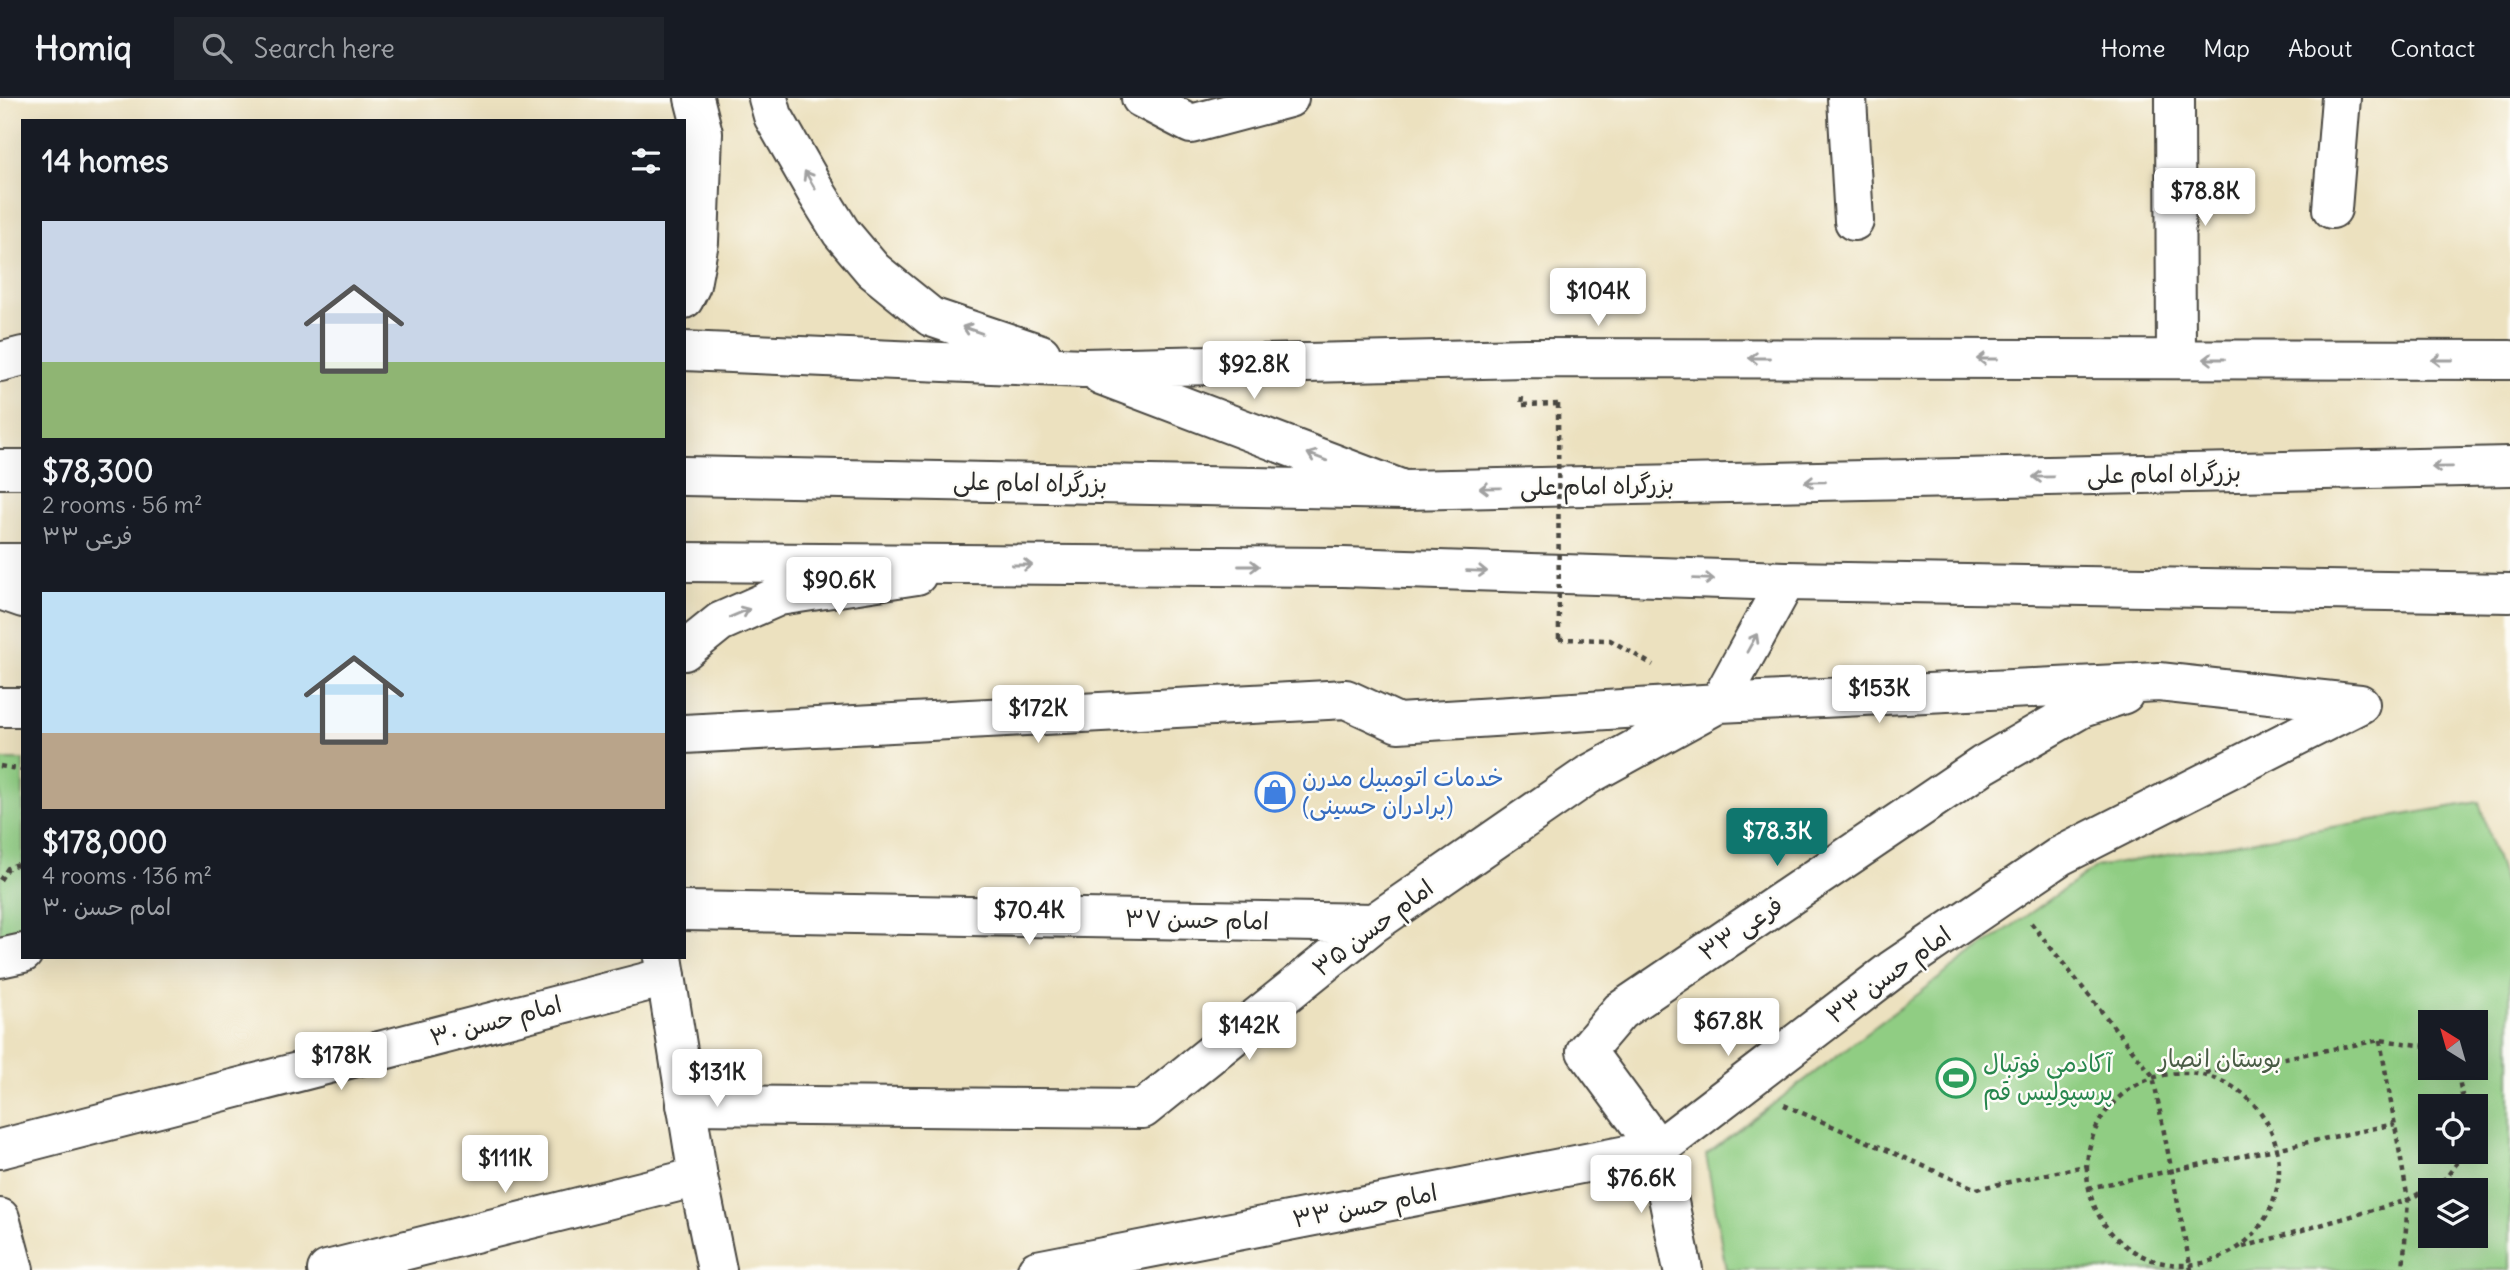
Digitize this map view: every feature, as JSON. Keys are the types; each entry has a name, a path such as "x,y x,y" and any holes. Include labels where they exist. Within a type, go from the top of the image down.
{"main road":[{"path":"686,295 691,285 699,242 703,133 694,98"},
{"path":"768,98 773,116 841,232 873,270 931,317 1083,368 1404,490"},
{"path":"1141,98 1191,124 1289,98"},
{"path":"1847,98 1854,221"},
{"path":"2175,98 2176,359"},
{"path":"2332,209 2341,98"},
{"path":"686,351 1083,368 1525,358 2510,360"},
{"path":"0,362 21,357"},
{"name":"بزرگراه امام علی","path":"686,476 1404,490 2510,466"},
{"path":"0,469 21,469"},
{"path":"686,562 1343,567 1786,581 2510,593"},
{"path":"0,563 21,563"},
{"path":"686,648 720,622 779,596 984,565"},
{"path":"1719,703 1786,581"},
{"path":"0,590 21,597"},
{"path":"686,734 1346,699 1398,723 1719,703 2159,682"},
{"name":"امام حسن ۳۳","path":"1037,1270 1658,1149 1892,970 2060,856 2360,704 2159,682"},
{"name":"فرعی ۳۳","path":"1658,1149 1586,1051 1620,1011 1983,765 2082,708 2159,682"},
{"name":"امام حسن ۳۵","path":"686,1105 1143,1109 1374,923 1588,775 1719,703"},
{"path":"0,707 21,708"},
{"name":"امام حسن ۳۷","path":"686,911 1374,923"},
{"path":"0,958 21,953"},
{"path":"665,967 698,1177 717,1270"},
{"name":"امام حسن ۳۰","path":"0,1149 665,967"},
{"path":"1658,1149 1683,1270"},
{"path":"327,1270 698,1177"},
{"path":"0,1218 14,1270"}],"path":[{"path":"1521,405 1558,404 1559,639 1610,640"},
{"path":"0,766 21,770"},
{"path":"0,880 8,868 21,863"},
{"path":"2007,892 2153,1076 2191,1268"},
{"path":"2380,1040 2408,1200 2403,1270"},
{"path":"2418,1045 2380,1040 2204,1073 2153,1076 2119,1096 2095,1128 2085,1166 2088,1188 2107,1230 2144,1258 2191,1268 2243,1247 2408,1200 2446,1178 2456,1164"},
{"path":"2204,1073 2253,1099 2279,1147 2276,1202 2243,1247"},
{"path":"1741,1086 1976,1189 2085,1166"},
{"path":"2088,1188 2395,1124"}],"green space":[{"path":"0,760 21,760 21,932 0,938"},
{"name":"بوستان انصار","path":"2479,802 2510,904 2510,1270 1726,1270 1706,1155 1959,963 2096,867"}],"place":[{"name":"خدمات اتومبیل مدرن (برادران حسینی)","path":"1275,792"},
{"name":"آکادمی فوتبال پرسپولیس قم","path":"1956,1078"}]}
